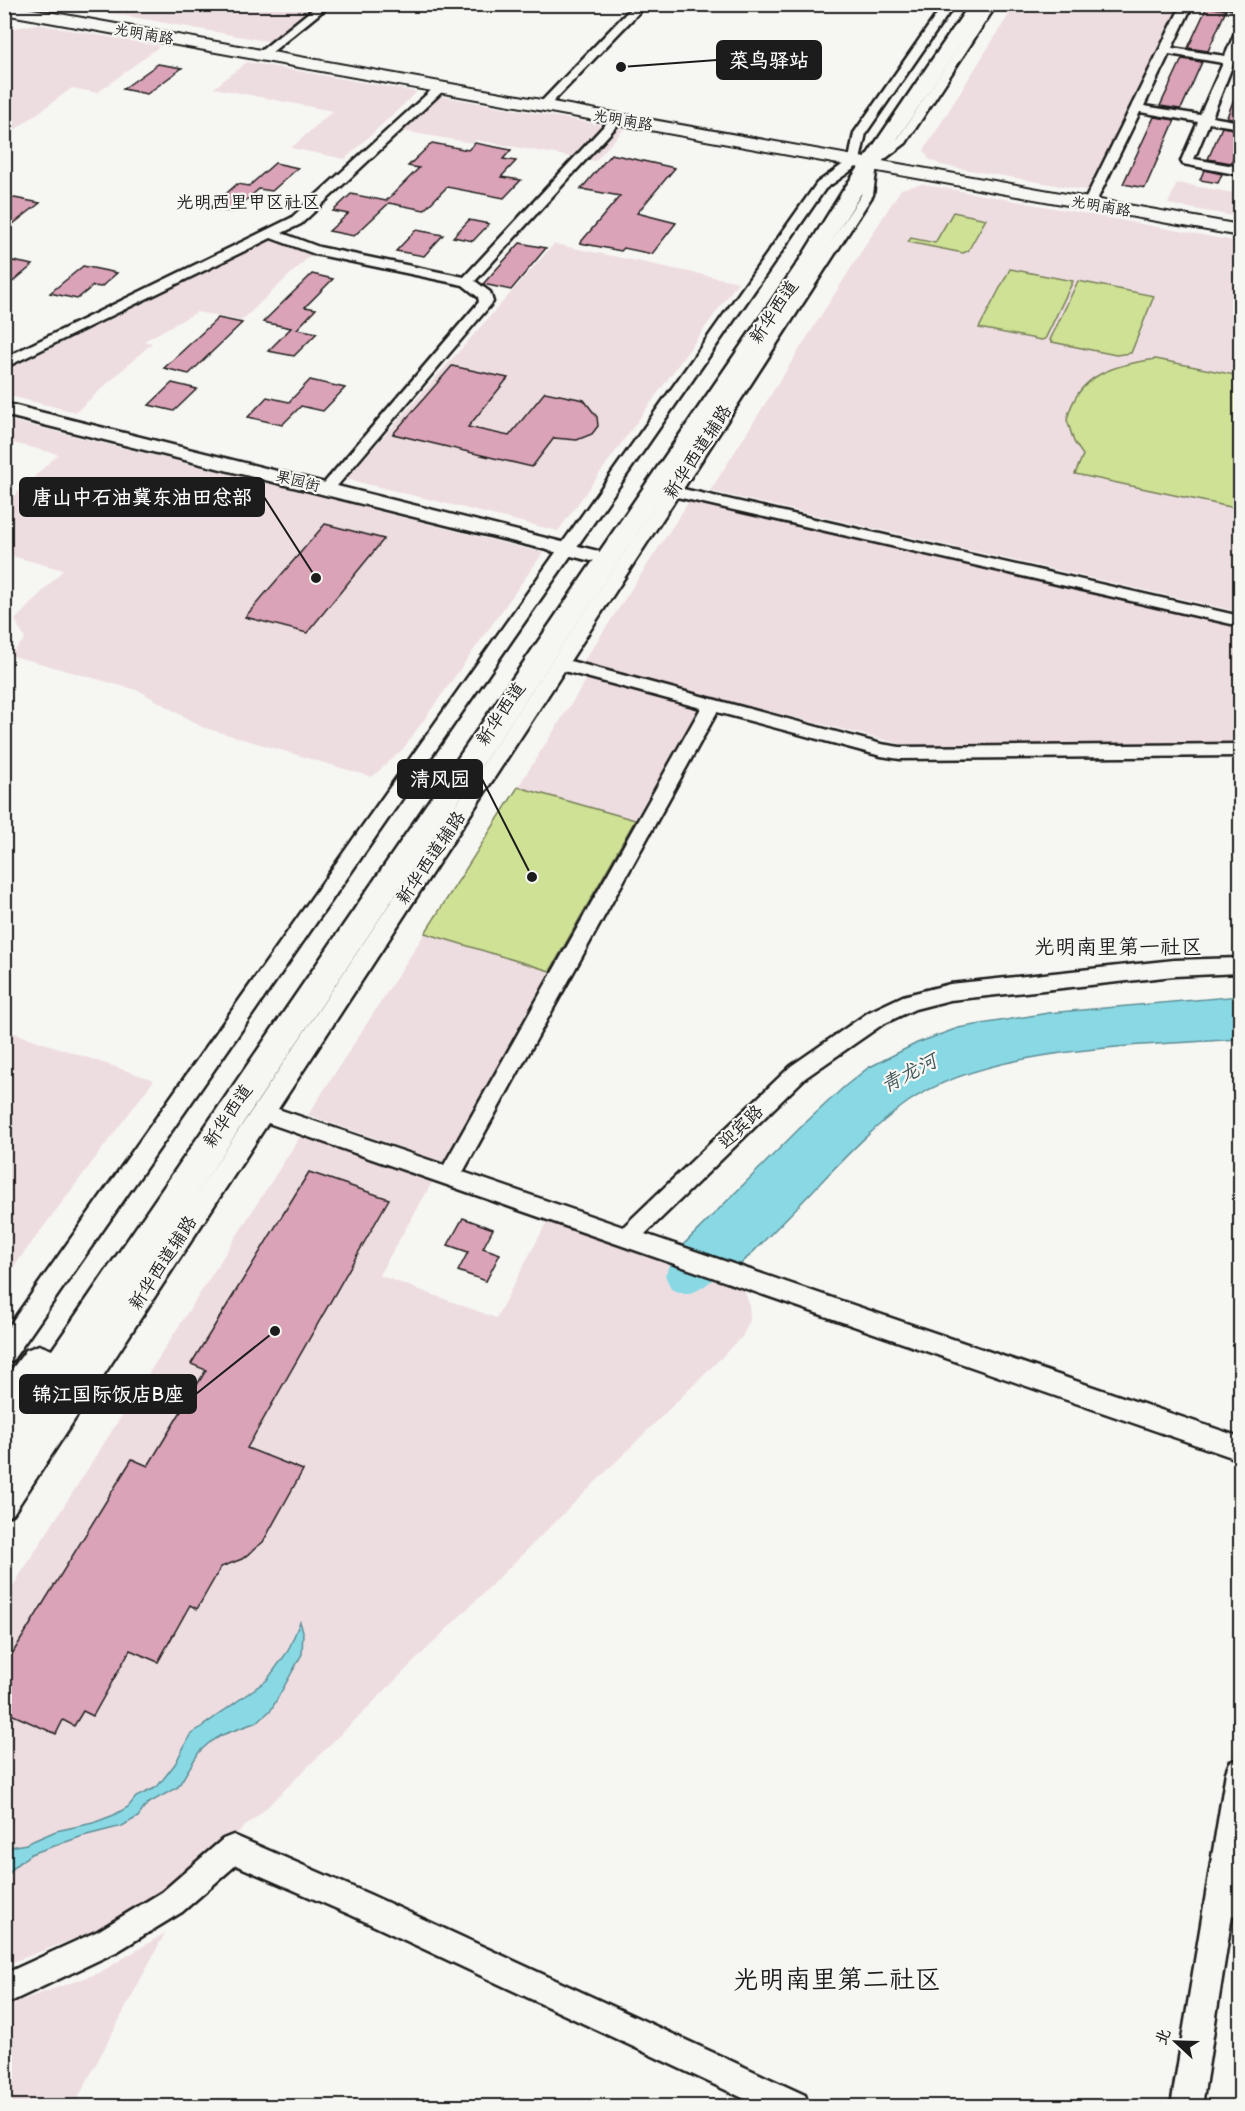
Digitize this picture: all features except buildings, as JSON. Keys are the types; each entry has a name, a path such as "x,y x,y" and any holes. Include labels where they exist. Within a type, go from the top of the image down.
{"main road":[{"name":"新华西道","path":"4,1454 248,1087 811,258 863,163 965,4"},
{"name":"新华西道","path":"4,1412 579,551 838,190 863,163 979,4"},
{"name":"光明南路","path":"10,9 1240,231"}],"street":[{"path":"262,55 326,4"},
{"path":"543,106 642,4"},
{"name":"新华西道辅路","path":"4,1505 867,195 860,133 950,4"},
{"path":"863,163 903,140 992,4"},
{"path":"1089,204 1188,4"},
{"path":"1220,4 1240,8"},
{"path":"1240,35 1235,62 1205,119 1187,161 1240,171"},
{"path":"1165,50 1235,62"},
{"path":"4,364 296,221 441,87"},
{"path":"1136,108 1240,125"},
{"path":"467,282 617,119"},
{"path":"270,234 315,250 467,282 485,295 486,302 483,307 327,489"},
{"name":"果园街","path":"4,409 579,551"},
{"path":"672,491 1240,621"},
{"path":"4,1353 579,551"},
{"path":"560,664 881,750 900,753 1240,750"},
{"path":"449,1176 712,704"},
{"name":"迎宾路","path":"627,1237 798,1072 876,1018 910,1002 950,992 1174,968 1240,964"},
{"path":"262,1112 1240,1449"},
{"path":"1186,2106 1230,1900 1240,1772"},
{"path":"4,1990 108,1941 172,1902 232,1849 361,1905 794,2106"}],"shaded area":[{"path":"75,5 319,5 272,42"},
{"path":"1015,5 1180,5 1090,191 941,165 929,159 924,150"},
{"path":"36,24 160,46 97,93 72,88 5,137 5,30"},
{"path":"247,62 417,92 345,159 291,148 333,111 214,88"},
{"path":"440,96 624,129 595,161 476,140 472,143 403,131"},
{"path":"1177,183 1240,194 1238,217 1168,204"},
{"path":"922,184 1240,242 1240,612 710,491 901,189"},
{"path":"273,239 312,254 241,321 197,312 144,341 152,343 76,412 5,395 5,371"},
{"path":"554,244 738,282 558,531 346,479"},
{"path":"4,419 543,553 403,749 372,777 202,727 140,691 10,655 25,639 15,620 63,570 5,554 5,505 58,454 5,441"},
{"path":"690,500 1240,627 1240,742 909,746 582,664"},
{"path":"587,679 699,707 635,820 518,787"},
{"path":"425,933 550,971 443,1162 308,1115"},
{"path":"11,1032 154,1080 5,1278 4,1040"},
{"path":"301,1135 433,1181 379,1275 496,1318 548,1220 728,1282 745,1292 749,1304 750,1320 742,1337 261,1813 206,1859 153,1896 95,1931 5,1965 4,1600"},
{"path":"165,1933 74,2106 5,2106 5,2006 99,1973"}],"green space":[{"path":"953,212 986,219 968,251 963,253 908,242 911,238 935,243"},
{"path":"1010,269 1073,281 1045,339 979,328"},
{"path":"1078,281 1154,296 1131,353 1116,355 1050,340"},
{"path":"1156,359 1240,376 1240,509 1075,474 1083,455 1074,442 1067,420 1079,392 1100,374 1126,365"},
{"path":"518,787 635,820 550,971 425,933"}],"water":[{"path":"1240,996 1240,1039 1068,1052 1023,1059 980,1070 942,1084 908,1102 875,1129 738,1267 679,1249 844,1087 868,1068 917,1043 958,1028 1048,1013"},
{"path":"300,1622 303,1631 302,1654 271,1710 257,1722 222,1735 209,1743 199,1752 178,1787 147,1804 138,1817 122,1826 83,1836 31,1854 15,1866 5,1879 5,1848 26,1844 56,1831 93,1823 114,1815 128,1807 136,1797 157,1787 175,1764 190,1735 267,1680 288,1651"}],"waterway":[{"name":"青龙河","path":"687,1275 731,1230"}],"place":[{"name":"菜鸟驿站","path":"621,67"},
{"name":"唐山中石油冀东油田总部","path":"316,578"},
{"name":"清风园","path":"532,877"},
{"name":"锦江国际饭店B座","path":"275,1331"}],"district":[{"name":"光明西里甲区社区","path":"248,202"},
{"name":"光明南里第一社区","path":"1118,947"},
{"name":"光明南里第二社区","path":"837,1980"}]}
